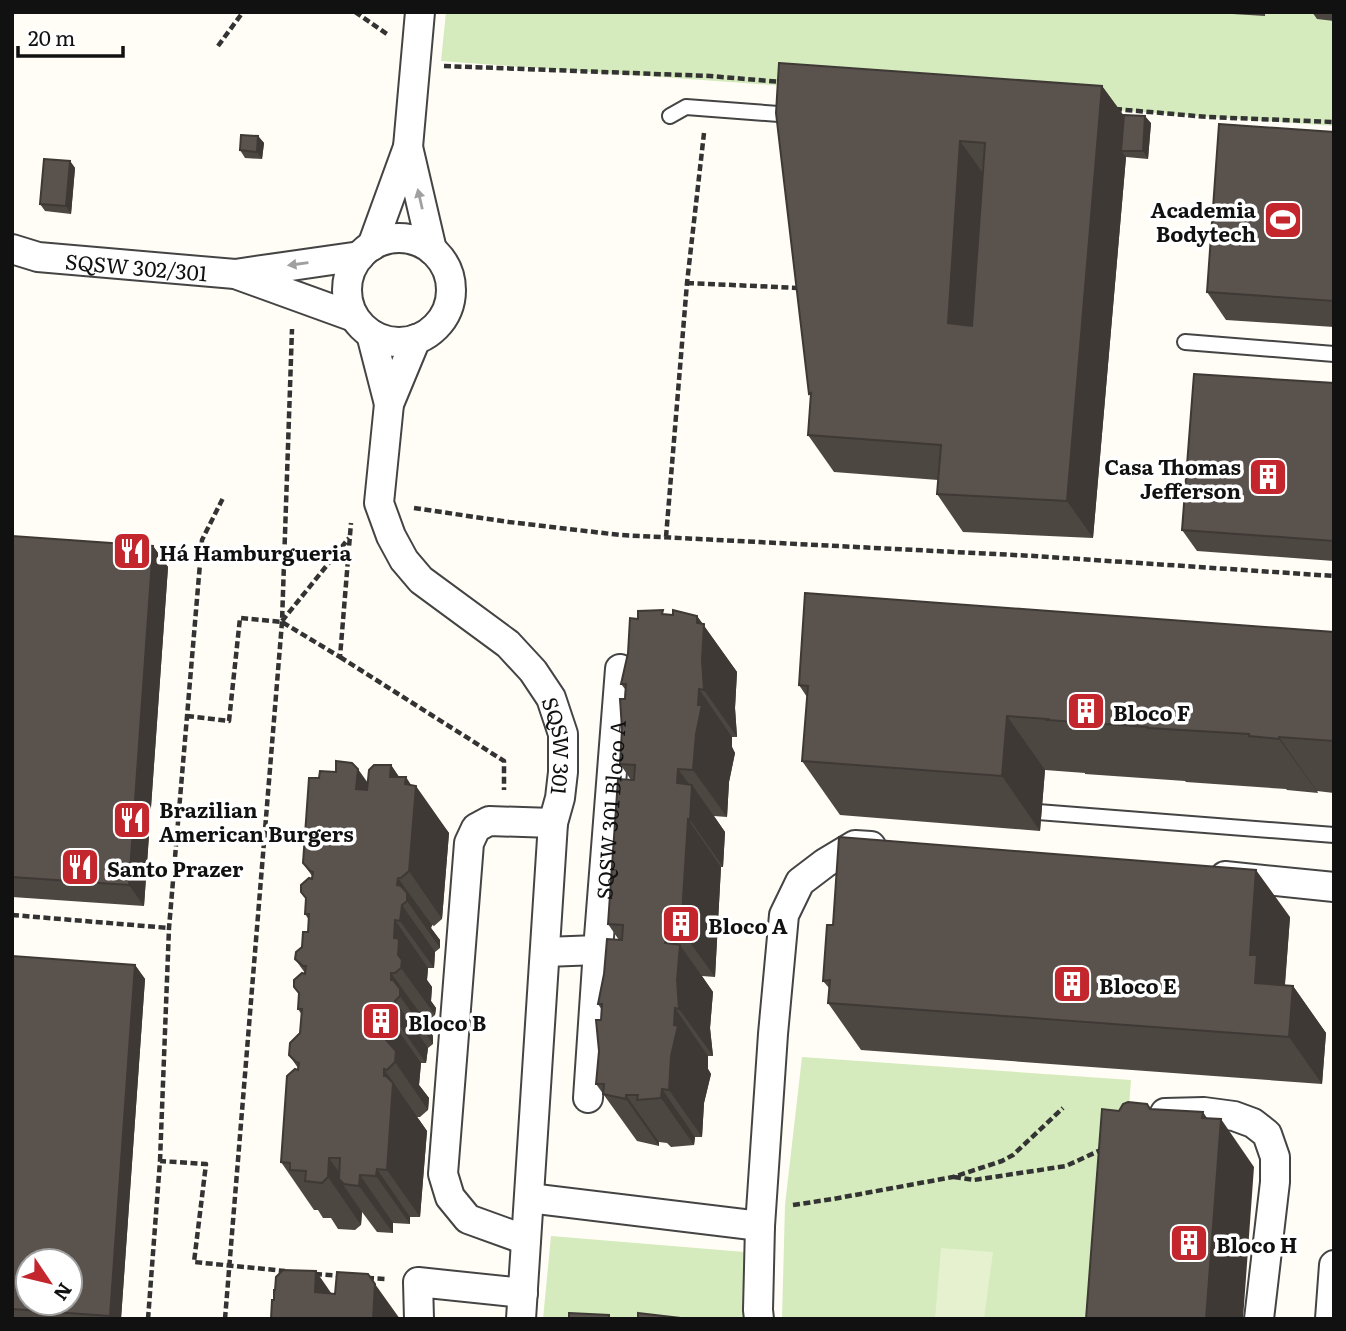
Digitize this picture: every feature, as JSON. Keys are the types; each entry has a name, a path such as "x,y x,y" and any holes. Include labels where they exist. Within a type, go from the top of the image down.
{"street":[{"path":"366,251 387,240 404,239 419,242 432,250 443,262 449,276 451,292 441,321 430,332 405,342 381,339 362,325 348,302 347,285 351,270 366,251 408,147 420,12"},
{"path":"408,147 432,250"},
{"name":"SQSW 302/301","path":"21,256 236,274 366,251"},
{"name":"SQSW 302/301","path":"236,274 362,325"},
{"name":"SQSW 301","path":"362,325 389,404"},
{"name":"SQSW 301","path":"416,339 389,404 379,503 391,536 404,560 421,580 508,644 533,671 551,698 563,734 563,772 560,798 553,822 522,1306"},
{"name":"SQSW 301 Bloco A","path":"588,1098 620,669"},
{"path":"526,1240 468,1219 450,1197 443,1174 469,843 476,828 489,821 553,822"},
{"path":"759,1319 761,1217 784,915 800,882 825,863 855,845 895,848"},
{"path":"1200,873 1334,887"},
{"path":"545,952 598,950"},
{"path":"1130,1136 1141,1118 1154,1113 1204,1112 1234,1116 1267,1134 1275,1157 1275,1182 1259,1319"},
{"path":"529,1198 761,1217"},
{"path":"1329,1319 1333,1274"},
{"path":"419,1319 418,1282 522,1306"}],"lane":[{"path":"670,116 686,107 706,107 801,116"},
{"path":"1185,342 1334,354"},
{"path":"1016,810 1334,835"}],"path":[{"path":"218,46 243,12"},
{"path":"416,65 710,76 793,83"},
{"path":"666,537 687,283 710,76"},
{"path":"1111,109 1208,117 1334,122"},
{"path":"687,283 800,288"},
{"path":"225,1319 282,622 293,296"},
{"path":"149,1319 160,1161 169,928 202,540 225,496"},
{"path":"340,657 351,511 379,503 620,535 1034,556 1334,576"},
{"path":"282,622 350,538"},
{"path":"187,716 229,721 240,618 282,622 504,761 504,821"},
{"path":"12,915 169,928"},
{"path":"761,1217 833,1199 953,1177 1002,1161 1013,1155 1063,1108"},
{"path":"953,1177 974,1180 1066,1166 1130,1136"},
{"path":"160,1161 206,1164 194,1262 297,1272"},
{"path":"310,1273 351,1277"},
{"path":"365,1278 418,1282"}],"green space":[{"path":"446,12 1334,12 1334,126 441,61"},
{"path":"802,1057 1131,1080 1113,1319 782,1319 785,1205"},
{"path":"551,1236 757,1253 751,1319 543,1319"},
{"path":"941,1248 993,1252 984,1319 935,1319"}],"building":[{"path":"779,63 1102,86 1067,501 937,494 941,445 808,435 811,393 809,394 776,113","holes":["960,141 985,143 972,326 948,323"]},
{"path":"1124,115 1145,116 1143,151 1121,151"},
{"name":"Academia Bodytech","path":"1219,124 1334,132 1334,301 1207,292"},
{"path":"241,135 258,136 257,152 240,150"},
{"path":"44,159 70,161 66,206 40,204"},
{"name":"Casa Thomas Jefferson","path":"1194,374 1334,383 1334,541 1182,530"},
{"path":"12,536 153,546 129,885 12,877"},
{"path":"805,593 1334,632 1334,741 1279,739 1249,734 1007,716 1002,776 802,761 808,686 799,685"},
{"path":"663,610 662,614 673,615 673,610 697,616 697,623 704,624 704,690 699,689 698,705 702,705 693,770 678,769 677,783 692,785 681,930 666,929 665,943 680,945 677,980 679,1009 675,1008 674,1025 678,1026 671,1056 669,1090 662,1089 661,1098 637,1100 638,1095 626,1095 626,1099 603,1094 604,1084 596,1084 599,1051 596,1020 601,1020 602,1004 598,1004 607,939 622,940 623,925 608,924 618,779 634,780 635,765 620,764 620,699 625,699 626,684 621,684 628,653 630,618 638,619 638,611"},
{"path":"336,761 352,763 358,769 356,789 367,790 369,770 374,765 391,765 390,777 406,777 405,784 416,786 409,871 398,878 397,885 407,893 407,901 402,905 400,921 395,920 394,938 399,939 398,955 402,960 401,968 391,973 391,980 400,989 400,996 395,1001 393,1016 388,1016 386,1040 396,1051 395,1062 387,1070 384,1069 384,1076 393,1083 387,1170 377,1169 376,1176 360,1175 359,1186 344,1184 339,1179 340,1158 329,1158 328,1177 322,1183 305,1181 306,1171 290,1170 290,1163 281,1162 287,1076 295,1069 298,1070 299,1063 289,1055 290,1043 300,1033 302,1009 298,1009 299,993 294,987 294,980 302,973 305,974 306,966 295,959 296,952 302,947 303,932 308,932 309,914 305,914 306,898 301,892 301,885 309,878 312,879 313,872 303,863 309,778 319,778 320,771 336,772"},
{"name":"Bloco E","path":"839,837 1256,870 1250,955 1257,955 1255,983 1293,986 1289,1037 828,1003 830,980 823,981 827,925 833,925"},
{"path":"12,956 135,965 110,1316 84,1314 84,1247 14,1247 14,1309"},
{"path":"1123,1104 1147,1104 1150,1109 1203,1112 1202,1118 1221,1119 1206,1319 1086,1319 1102,1109 1119,1111"},
{"path":"283,1270 316,1271 315,1292 335,1294 337,1272 368,1274 375,1284 373,1319 271,1319 276,1277"},
{"path":"569,1313 609,1315 609,1319 569,1319"},
{"path":"638,1313 680,1318 680,1319 638,1319"}],"place":[{"name":"Academia Bodytech","path":"1283,220"},
{"name":"Casa Thomas Jefferson","path":"1268,477"},
{"name":"Há Hamburgueria","path":"132,551"},
{"name":"Bloco F","path":"1086,711"},
{"name":"Brazilian American Burgers","path":"132,820"},
{"name":"Santo Prazer","path":"80,867"},
{"name":"Bloco A","path":"681,924"},
{"name":"Bloco E","path":"1072,984"},
{"name":"Bloco B","path":"381,1021"},
{"name":"Bloco H","path":"1189,1243"}]}
